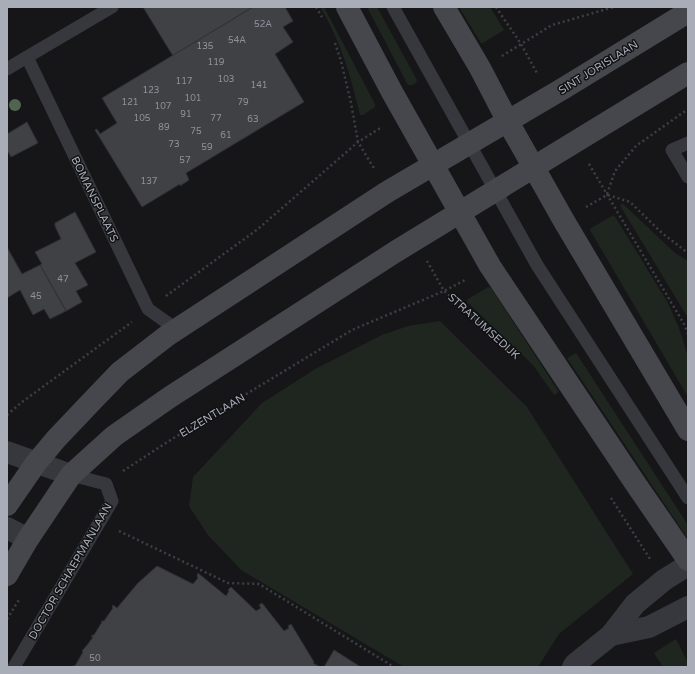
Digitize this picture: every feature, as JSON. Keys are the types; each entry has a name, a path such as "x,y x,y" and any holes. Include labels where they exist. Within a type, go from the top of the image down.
{"main road":[{"path":"347,7 392,92 490,266 688,560"},
{"path":"444,7 480,68 508,122 688,430"},
{"name":"SINT JORISLAAN","path":"433,165 550,97 688,12"},
{"path":"7,575 28,538 71,475 114,436 170,397 395,252 688,73"},
{"path":"7,505 36,463 56,439 120,372 176,329 387,192 433,165"}],"street":[{"path":"7,452 71,475"},
{"path":"7,528 28,538"},
{"path":"573,667 574,664 611,635 635,604 664,580 688,565"},
{"path":"611,635 649,627 688,607"}],"lane":[{"path":"7,69 112,7"},
{"path":"393,7 538,265 688,498"},
{"name":"BOMANSPLAATS","path":"27,57 148,310"},
{"path":"688,143 672,150 688,177"},
{"path":"148,310 176,329"},
{"path":"71,475 106,484"},
{"name":"DOCTOR SCHAEPMANLAAN","path":"14,667 112,501 106,484"}],"path":[{"path":"316,7 323,20"},
{"path":"496,7 521,44 550,97"},
{"path":"521,44 552,25 614,7"},
{"path":"333,38 341,61 358,142 387,192"},
{"path":"607,195 615,171 636,146 688,109"},
{"path":"7,415 22,402 258,229 358,142"},
{"path":"576,142 684,324 688,334"},
{"path":"607,195 630,202 662,233 688,254"},
{"name":"STRATUMSEDIJK","path":"415,240 444,290 521,359"},
{"name":"ELZENTLAAN","path":"106,484 172,439 352,330 444,290"},
{"path":"609,495 664,580"},
{"path":"99,522 228,583 260,584 394,667"},
{"path":"7,619 24,592"}],"shaded area":[{"path":"320,7 324,7 375,104 375,107 363,115 360,115 340,46"},
{"path":"367,7 377,7 417,80 416,83 408,85"},
{"path":"459,7 490,7 504,30 481,43"},
{"path":"623,204 675,253 688,261 688,318 621,207 620,205"},
{"path":"614,215 668,303 679,328 688,356 688,397 590,230"},
{"path":"488,287 491,288 559,392 554,395 533,365 467,302 468,299"},
{"path":"440,321 527,407 633,574 559,634 538,667 404,667 241,570 208,535 189,506 193,477 262,403 317,368 382,335 408,326"},
{"path":"576,353 688,525 688,539 567,358"},
{"path":"676,639 688,663 688,667 663,667 654,653"}],"building":[{"path":"143,7 253,7 173,56"},
{"path":"253,7 285,7 293,21 283,27 293,42 275,54 304,102 186,173 189,180 142,207 95,130 97,129 100,134 117,123 102,98"},
{"path":"27,122 38,143 11,157 7,150 7,134"},
{"path":"75,212 96,252 75,263 88,285 76,291 82,302 66,311 40,265 42,264 35,252 61,239 55,223"},
{"path":"7,247 22,274 40,265 66,311 50,319 44,309 33,315 20,290 7,298"},
{"path":"157,566 193,584 198,578 198,573 226,596 231,587 256,611 261,608 259,605 262,603 284,631 289,628 288,626 291,624 314,662 313,663 320,667 73,667 83,652 82,651 93,637 91,636 94,635 102,622 101,621 104,621 113,608 113,605 117,608 138,583"},
{"path":"334,650 356,664 361,667 324,667"}]}
